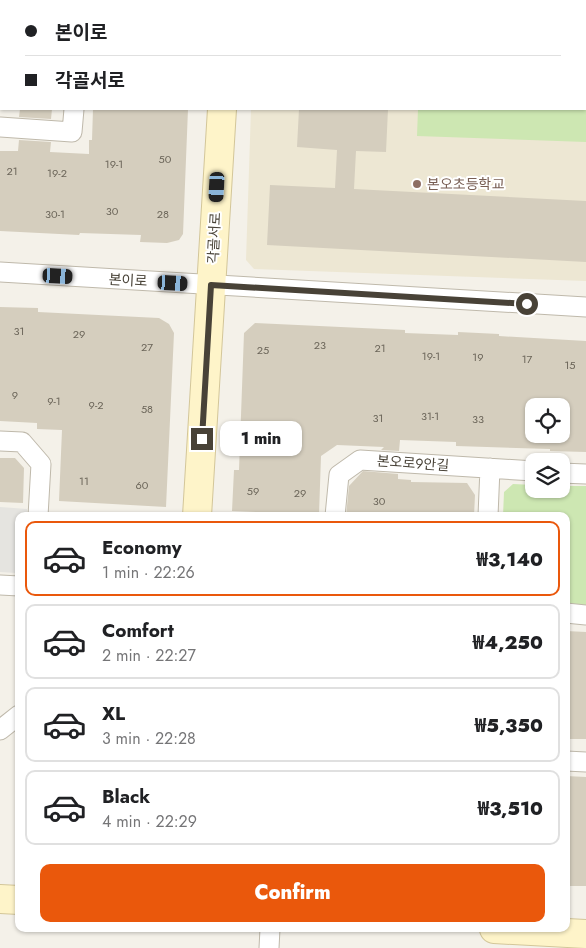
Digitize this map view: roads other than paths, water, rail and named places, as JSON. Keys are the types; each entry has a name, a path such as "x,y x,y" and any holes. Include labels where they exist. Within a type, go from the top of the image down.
{"street":[{"path":"0,127 72,132 74,110"},
{"name":"각골서로","path":"197,512 222,110"},
{"name":"본이로","path":"0,272 586,307"},
{"path":"0,440 22,442 42,464 38,512"},
{"name":"본오로9안길","path":"335,512 339,475 360,460 525,470"},
{"path":"488,512 490,468"},
{"path":"570,473 586,474"},
{"path":"0,585 15,586"},
{"path":"570,613 586,615"},
{"path":"0,730 15,717"},
{"path":"570,761 586,762"},
{"path":"0,899 15,900"},
{"path":"269,948 270,932"},
{"path":"549,932 586,934"}],"place":[{"name":"본오초등학교","path":"417,184"}]}
